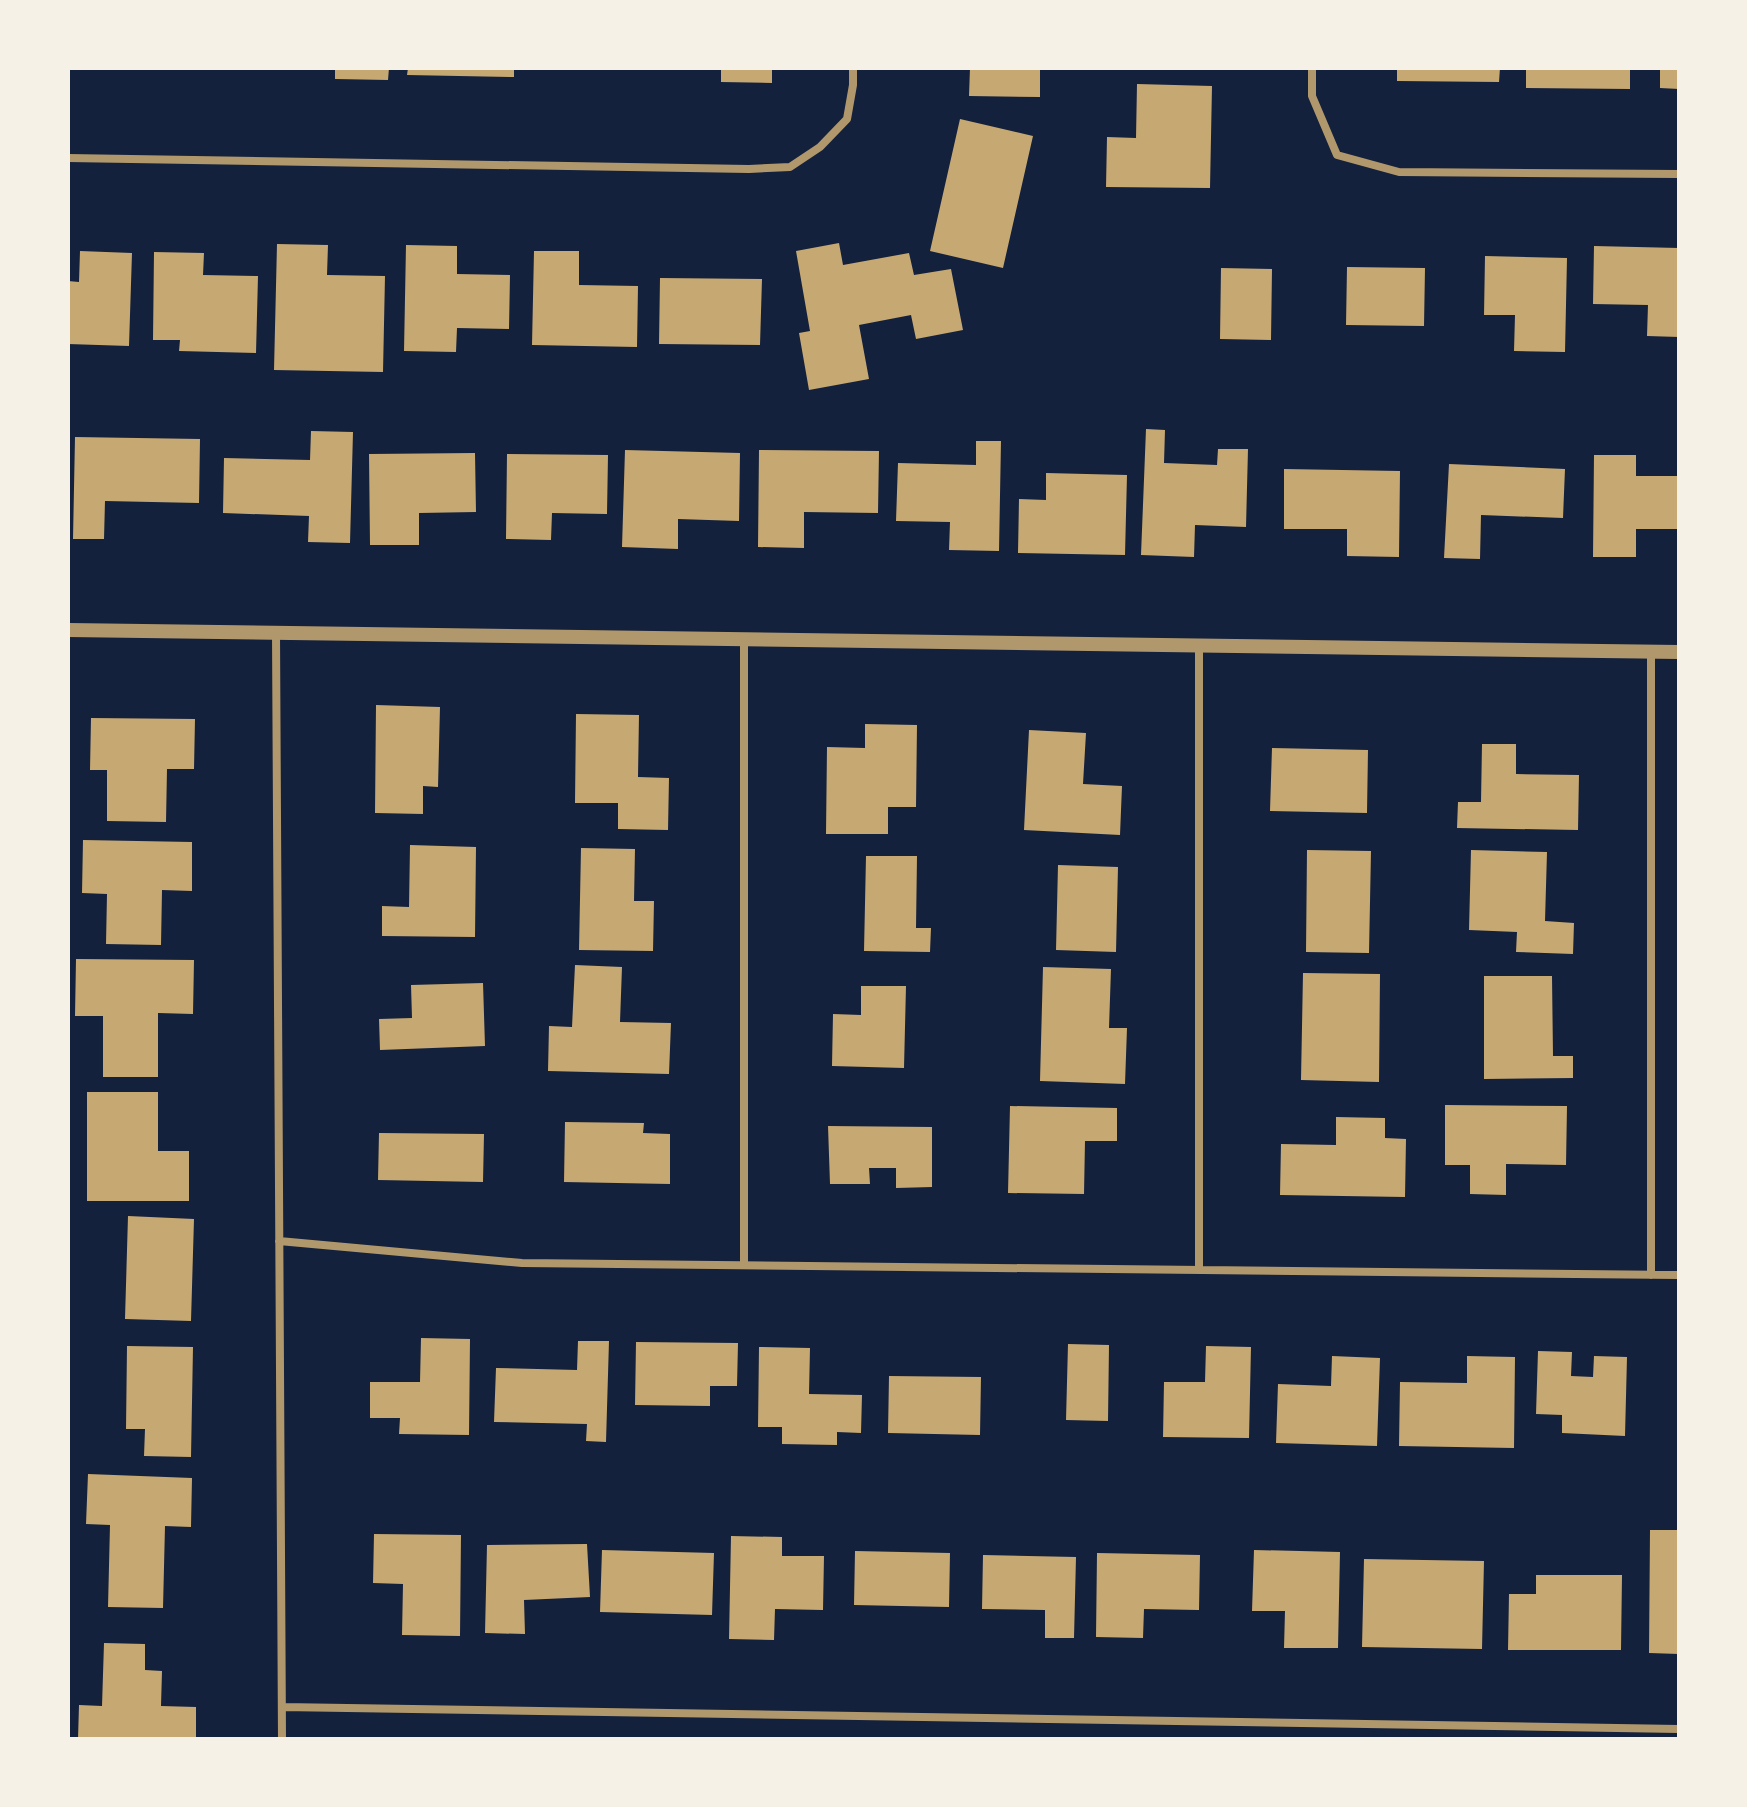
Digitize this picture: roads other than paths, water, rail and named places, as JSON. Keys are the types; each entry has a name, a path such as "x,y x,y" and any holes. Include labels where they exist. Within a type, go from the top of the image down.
{"street":[{"path":"68,158 749,169 790,167 820,147 847,119 853,68"},
{"path":"1312,68 1312,96 1337,155 1399,172 1679,174"},
{"path":"68,630 1679,652"},
{"path":"276,633 282,1739"},
{"path":"744,639 744,1264"},
{"path":"1199,645 1199,1270"},
{"path":"1651,652 1651,1275"},
{"path":"279,1241 522,1263 1679,1275"},
{"path":"282,1707 1679,1729"}]}
